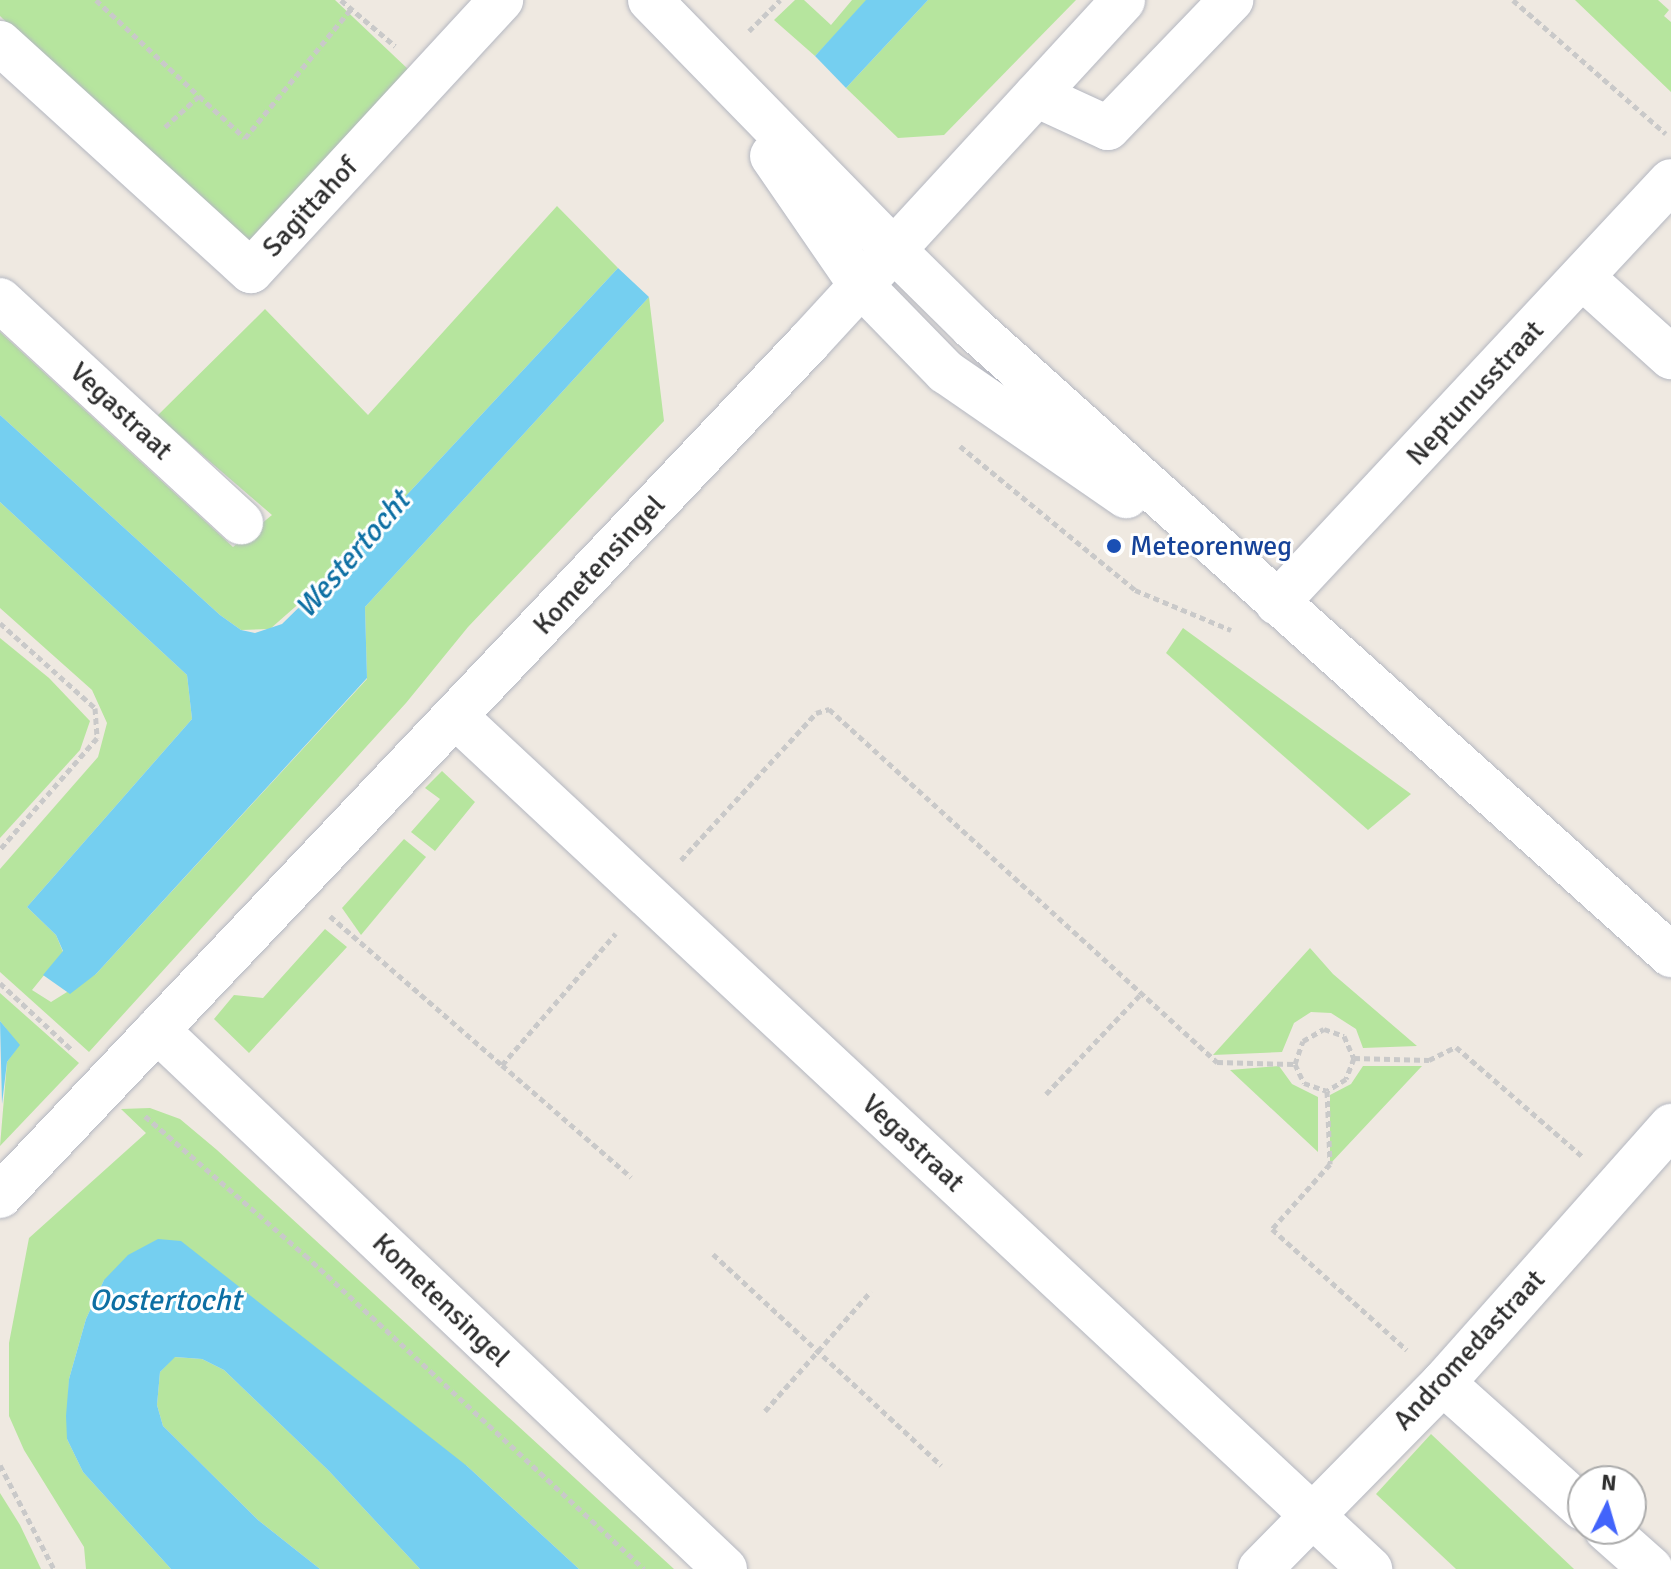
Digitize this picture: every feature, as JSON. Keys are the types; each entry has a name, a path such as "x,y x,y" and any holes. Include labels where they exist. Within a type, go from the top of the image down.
{"street":[{"name":"Sagittahof","path":"0,43 251,271 501,0"},
{"path":"650,0 711,69 972,327 1671,955"},
{"name":"Kometensingel","path":"0,1196 456,717 1123,0"},
{"path":"1036,95 1108,128 1231,0"},
{"path":"711,69 860,284 946,372 1277,603"},
{"name":"Neptunusstraat","path":"1277,603 1671,181"},
{"path":"1582,277 1671,357"},
{"name":"Vegastraat","path":"0,300 241,522"},
{"name":"Vegastraat","path":"456,717 1370,1569"},
{"name":"Kometensingel","path":"157,1030 725,1569"},
{"name":"Andromedastraat","path":"1260,1569 1443,1383 1671,1126"},
{"path":"1443,1383 1567,1494"},
{"path":"1624,1545 1651,1569"}],"path":[{"path":"96,0 245,138 351,9"},
{"path":"341,0 431,77"},
{"path":"771,0 773,7"},
{"path":"1513,0 1671,138"},
{"path":"129,160 199,96"},
{"path":"0,623 95,708 97,738 0,849"},
{"path":"0,983 55,1035"},
{"path":"1046,1094 1140,995 1217,1062 1295,1064"},
{"path":"1324,1029 1344,1036 1354,1058 1346,1079 1327,1091 1304,1083 1295,1064 1303,1041 1324,1029"},
{"path":"1354,1058 1429,1060 1456,1047 1617,1186"},
{"path":"502,1065 631,1177"},
{"path":"106,1083 305,1255 644,1569"},
{"path":"1327,1091 1330,1164 1272,1229 1443,1383"},
{"path":"713,1254 941,1465"},
{"path":"765,1411 871,1291"},
{"path":"0,1465 54,1569"}],"green space":[{"path":"0,0 335,0 410,71 246,252 0,16"},
{"path":"795,0 804,0 831,25 852,0 868,0 815,56 774,20"},
{"path":"928,0 1076,0 944,135 898,138 846,88"},
{"path":"1575,0 1658,0 1669,10 1664,16 1671,22 1671,92"},
{"path":"557,206 618,268 336,571 270,629 241,630 220,615 0,415 0,332 233,547 272,515 157,416 265,309 368,415"},
{"path":"649,297 664,421 468,627 406,703 89,1052 0,972 0,869 98,757 107,723 92,690 0,608 0,502 187,675 192,719 27,907 56,935 63,952 32,990 51,1002 96,974 367,679 365,607"},
{"path":"1183,628 1411,794 1368,830 1166,653"},
{"path":"0,638 49,678 90,721 80,750 0,838"},
{"path":"442,771 475,802 435,851 411,832 440,799 425,788"},
{"path":"404,839 426,857 361,935 342,908"},
{"path":"325,929 347,947 249,1053 214,1019 234,995 263,998"},
{"path":"1310,948 1333,974 1417,1046 1363,1048 1356,1029 1331,1013 1311,1012 1294,1023 1282,1052 1213,1055"},
{"path":"0,993 79,1063 0,1146 7,1062 19,1045 0,1021"},
{"path":"1279,1066 1292,1084 1318,1097 1318,1152 1230,1070"},
{"path":"1363,1066 1422,1066 1330,1164 1330,1095 1351,1084"},
{"path":"150,1108 180,1119 217,1150 674,1569 579,1569 467,1466 104,1280 86,1319 69,1379 67,1439 83,1472 171,1569 86,1569 84,1547 24,1450 9,1416 9,1343 29,1238 146,1133 121,1109"},
{"path":"174,1357 202,1359 224,1370 329,1471 420,1569 320,1569 258,1520 163,1426 157,1405 160,1372"},
{"path":"1431,1434 1574,1569 1456,1569 1376,1494"},
{"path":"0,1493 20,1525 41,1569 0,1569"}],"water":[{"path":"866,0 928,0 846,88 815,56"},
{"name":"Westertocht","path":"618,268 649,297 365,607 367,678 96,974 70,994 43,975 63,951 56,935 27,907 192,719 187,675 0,502 0,415 220,615 241,630 255,633 282,624 336,571"},
{"path":"0,1021 20,1045 7,1062 2,1104"},
{"name":"Oostertocht","path":"158,1239 181,1241 467,1466 579,1569 420,1569 329,1471 224,1370 202,1359 175,1357 160,1372 157,1405 163,1426 258,1520 320,1569 171,1569 83,1472 67,1439 66,1416 69,1379 86,1319 104,1280 128,1255"}],"place":[{"name":"Meteorenweg","path":"1114,546"}]}
